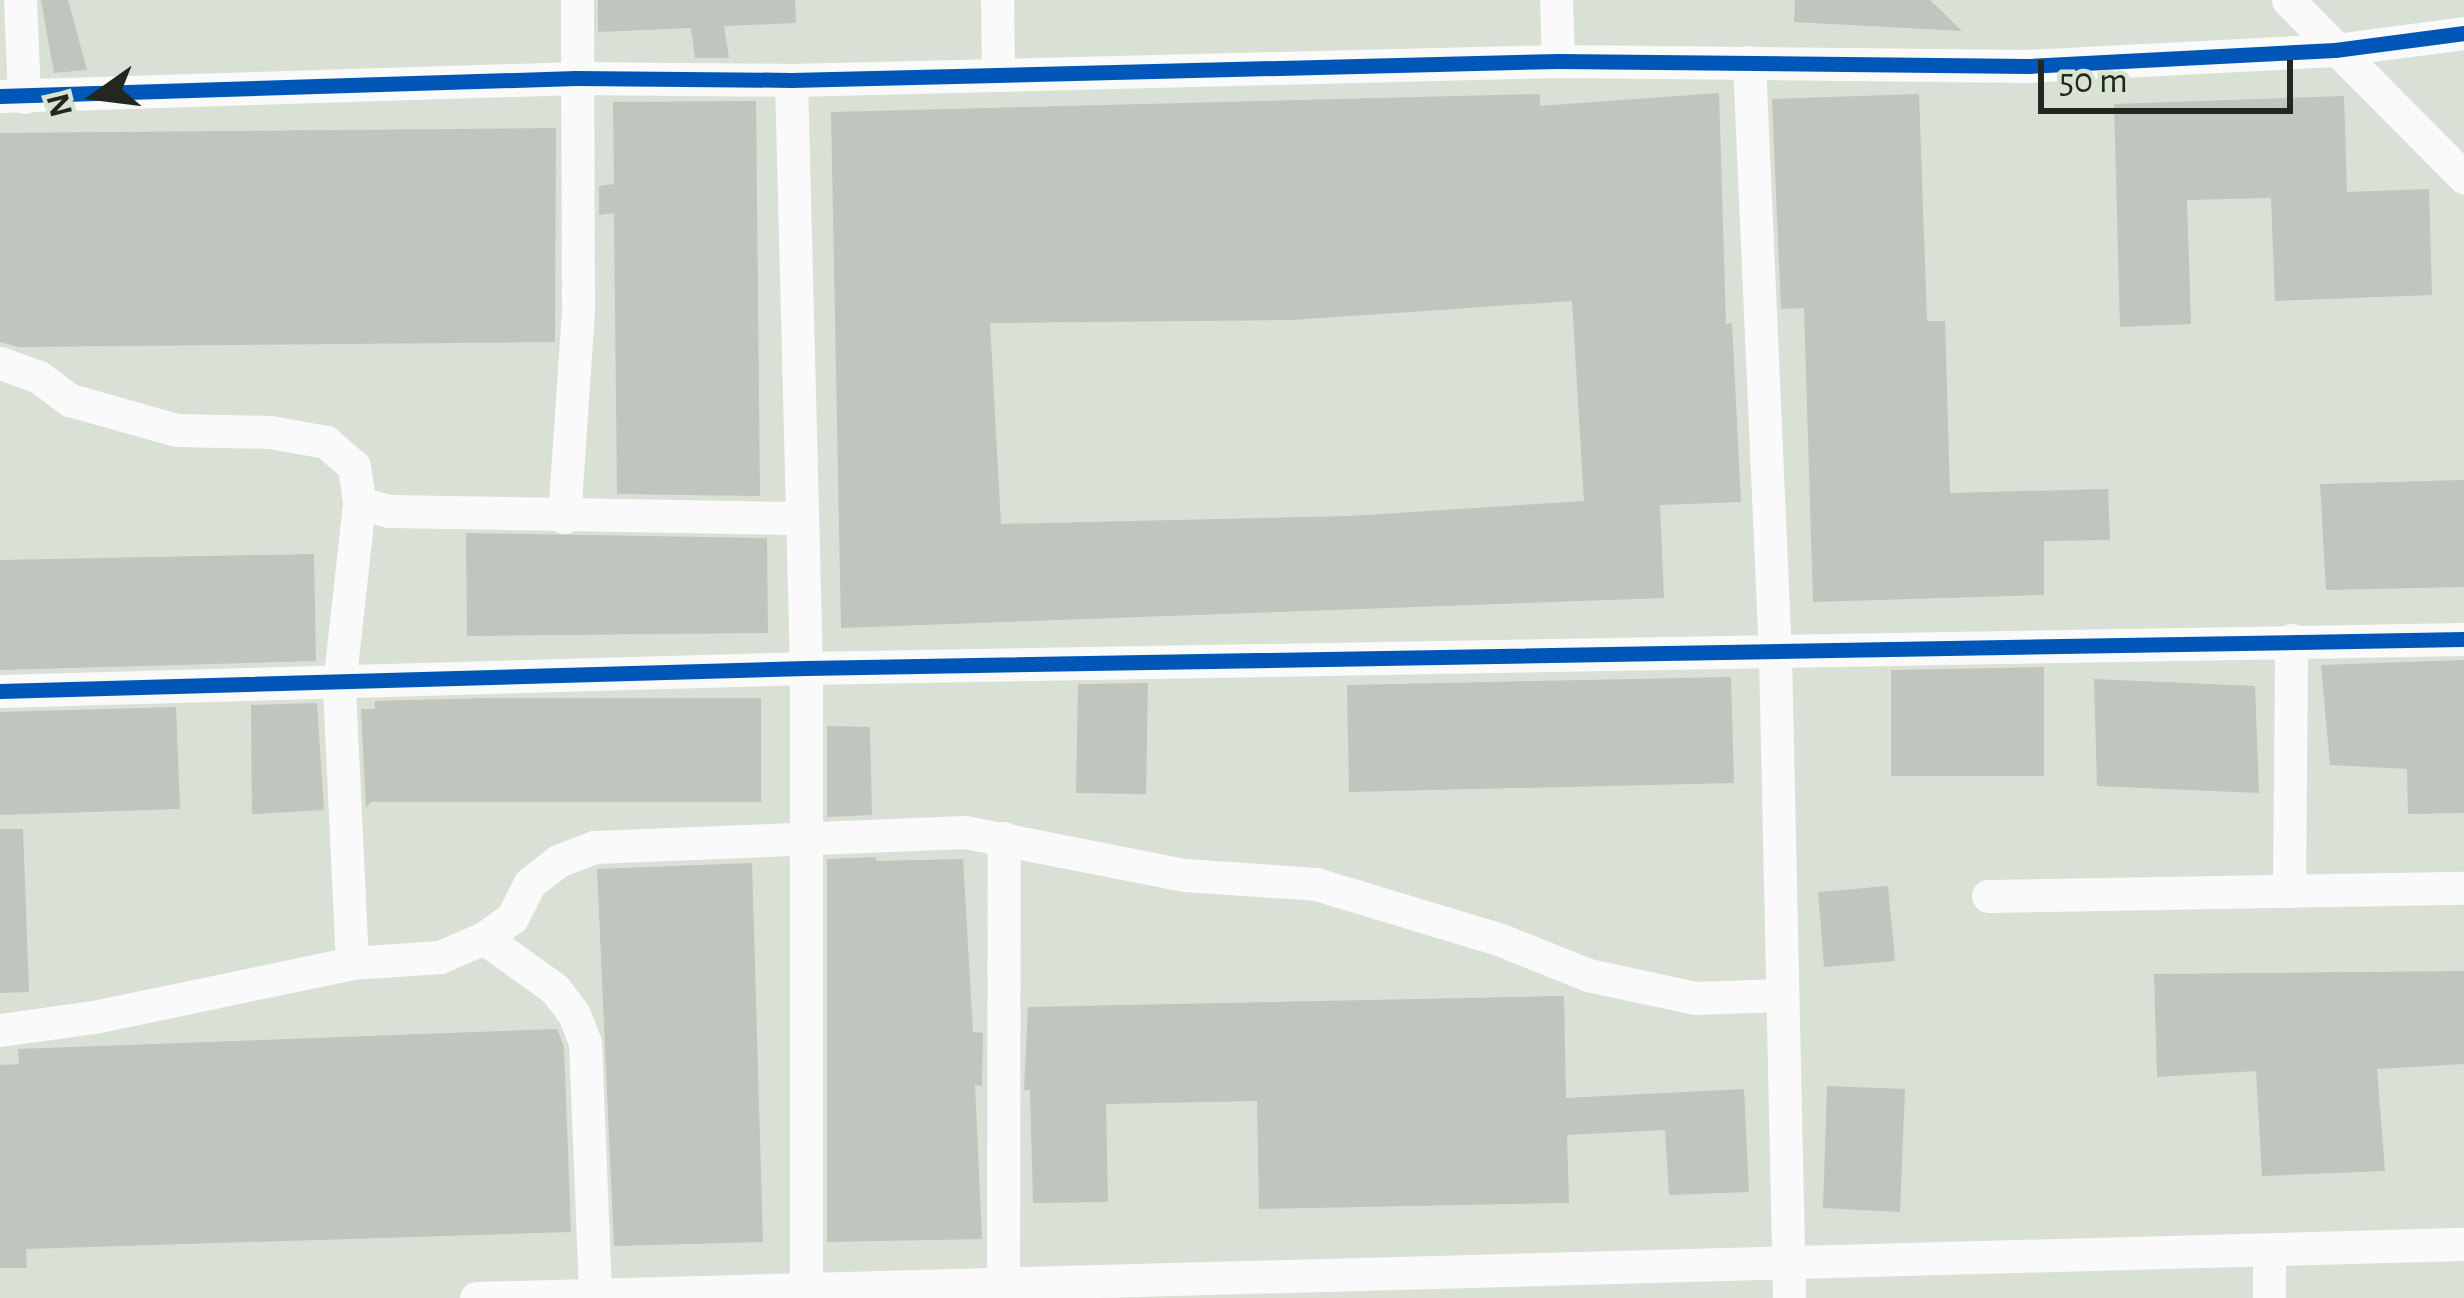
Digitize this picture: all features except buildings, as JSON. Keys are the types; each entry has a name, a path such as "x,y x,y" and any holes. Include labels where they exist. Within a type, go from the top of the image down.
{"street":[{"path":"20,0 12,96 576,78 791,80 1558,61 2028,66 2336,50 2464,33"},
{"path":"564,517 578,309 578,0"},
{"path":"997,0 998,75"},
{"path":"1556,0 1558,61"},
{"path":"2288,0 2464,177"},
{"path":"1750,62 1775,655 1789,1282"},
{"path":"791,80 806,668 806,1292"},
{"path":"0,363 39,377 70,400 177,430 270,432 326,442 354,466 359,503 339,685 352,963"},
{"path":"359,503 389,512 802,518"},
{"path":"0,692 806,668 1775,655 2017,644 2464,638"},
{"path":"2288,891 2291,640"},
{"path":"0,1030 94,1017 352,963 440,957 484,938 512,918 530,883 558,861 593,847 965,832 1184,875 1316,884 1501,940 1588,975 1695,998 1782,994"},
{"path":"1003,1286 1004,838"},
{"path":"1988,896 2464,888"},
{"path":"484,938 555,989 574,1015 584,1043 595,1296"},
{"path":"476,1298 1003,1286 1789,1282 2269,1251 2464,1244"},
{"path":"2269,1251 2269,1298"}],"cycle path":[{"path":"0,96 576,78 791,80 1558,61 2028,66 2335,50 2464,33"},
{"path":"0,691 806,668 2464,639"}]}
